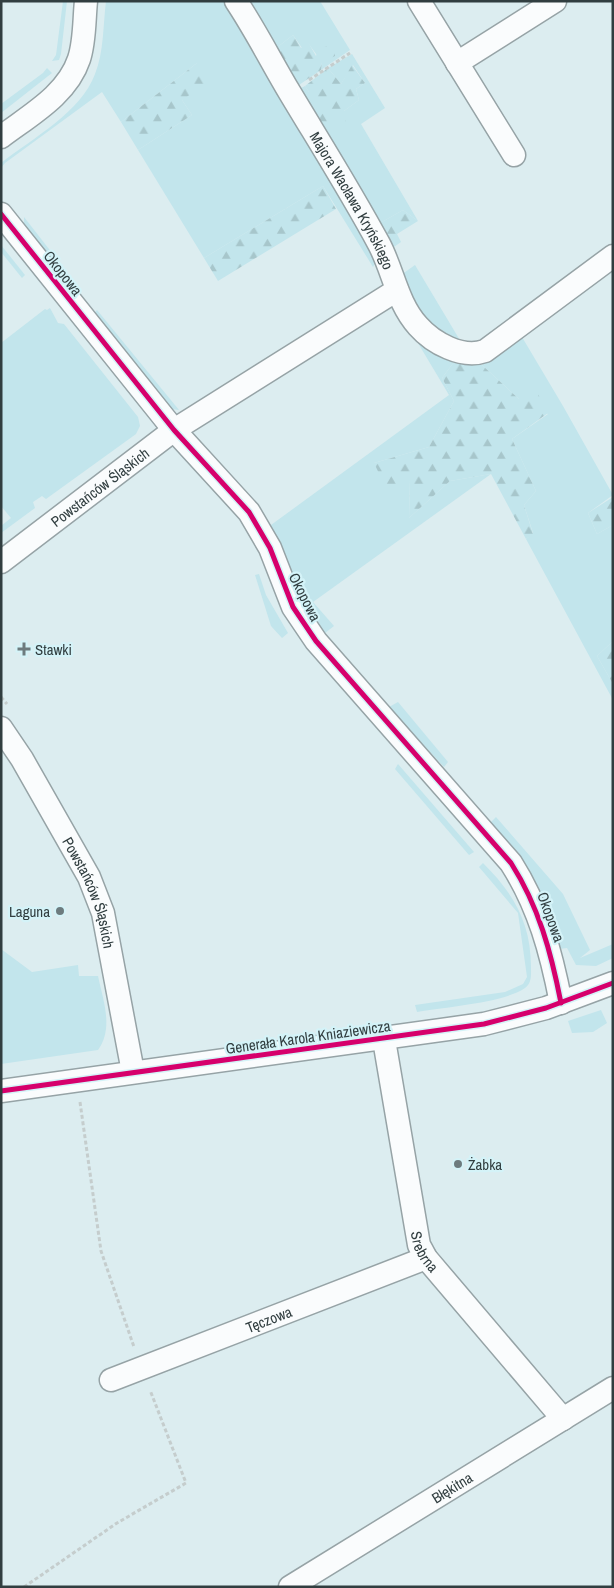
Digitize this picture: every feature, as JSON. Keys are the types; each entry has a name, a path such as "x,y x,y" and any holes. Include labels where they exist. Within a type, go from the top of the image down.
{"street":[{"path":"1,137 56,94 68,80 81,51 86,1"},
{"name":"Majora Wacława Kryńskiego","path":"236,1 328,153 379,244 397,290 416,324 440,344 452,349 476,353 485,351 516,326 613,256"},
{"path":"419,1 514,155"},
{"path":"457,63 554,1"},
{"name":"Okopowa","path":"1,214 174,430 206,462 253,519 270,548 289,600 306,628 511,863 530,896 542,926 561,1003"},
{"path":"174,430 397,290"},
{"name":"Powstańców Śląskich","path":"1,562 174,430"},
{"name":"Powstańców Śląskich","path":"1,728 27,767 89,876 97,895 107,931 133,1072"},
{"name":"Generała Karola Kniaziewicza","path":"1,1091 384,1040 484,1024 561,1003 613,983"},
{"name":"Srebrna","path":"384,1040 417,1240 426,1258 563,1419"},
{"name":"Tęczowa","path":"111,1380 426,1258"},
{"name":"Błękitna","path":"290,1587 613,1388"}],"path":[{"path":"290,92 350,53"}],"green space":[{"path":"63,1 67,1 61,54 59,60 52,61 56,55"},
{"path":"106,1 229,1 250,37 247,43 251,50 258,51 374,249 376,262 373,267 323,186 204,258 138,150 192,115 182,100 197,63 121,122 102,92 5,163 1,168 1,163 68,112 88,88 100,57"},
{"path":"245,1 320,1 350,50 321,70 322,62 308,43 302,48 293,35 279,46 291,82 299,85 293,89"},
{"path":"293,35 301,48 308,42 316,56 318,50 333,43 335,56 322,62 321,70 299,85 291,82 281,59 279,46"},
{"path":"352,54 385,108 361,124 418,221 403,210 375,226 293,92 305,86 309,92 344,111 359,100 356,89 365,83 353,65 341,84 328,68"},
{"path":"197,63 210,82 182,100 192,115 138,150 121,122"},
{"path":"352,65 365,83 356,89 359,100 344,111 346,122 321,122 301,100 309,92 305,86 328,68 341,84"},
{"path":"47,68 52,73 1,113 1,104"},
{"path":"323,186 336,209 218,281 204,258"},
{"path":"403,210 418,221 397,234 401,242 391,249 375,226"},
{"path":"24,217 67,273 64,274 24,225"},
{"path":"1,245 25,275 22,278 1,252"},
{"path":"415,265 461,342 437,334 429,327 416,309 401,275"},
{"path":"50,308 58,323 64,324 138,417 140,426 136,434 46,499 42,496 33,502 35,508 1,533 1,526 11,518 1,506 1,343 45,309"},
{"path":"97,310 179,410 171,409 93,315"},
{"path":"409,328 454,362 442,378 454,401 429,447 374,463 410,480 409,518 450,481 491,474 313,602 334,626 325,633 301,599 271,525 449,395"},
{"path":"519,332 613,495 588,513 597,534 613,525 613,641 597,656 613,684 613,700 526,539 533,533 524,505 536,491 512,439 548,414 519,399 482,365"},
{"path":"454,362 482,365 519,399 537,392 548,413 512,439 536,491 524,505 533,534 526,539 491,474 450,481 409,518 410,480 388,492 374,463 429,447 454,401 442,378"},
{"path":"613,497 613,525 597,534 588,513"},
{"path":"259,574 266,595 288,633 282,638 271,626 255,575"},
{"path":"613,641 613,684 597,656"},
{"path":"398,702 448,762 444,767 389,707"},
{"path":"398,764 474,852 469,855 395,769"},
{"path":"496,817 563,894 590,950 580,958 613,944 613,958 596,966 576,965 567,948 559,949 547,911 533,881 525,867 491,822"},
{"path":"483,863 511,897 524,922 530,951 531,976 529,984 515,993 489,1001 417,1012 415,1005 505,992 523,984 527,977 518,913 479,867"},
{"path":"1,949 32,972 78,965 79,976 98,976 106,1014 106,1023 103,1041 98,1050 1,1064"},
{"path":"601,1010 607,1023 593,1032 572,1033 568,1021"}],"cycle path":[{"path":"1,214 174,430 249,512 270,548 293,607 316,641 511,863 529,896 543,930 561,1003"},
{"path":"1,1091 484,1024 546,1008 613,983"}],"place":[{"name":"Stawki","path":"24,649"},
{"name":"Laguna","path":"60,911"},
{"name":"Żabka","path":"458,1164"}]}
